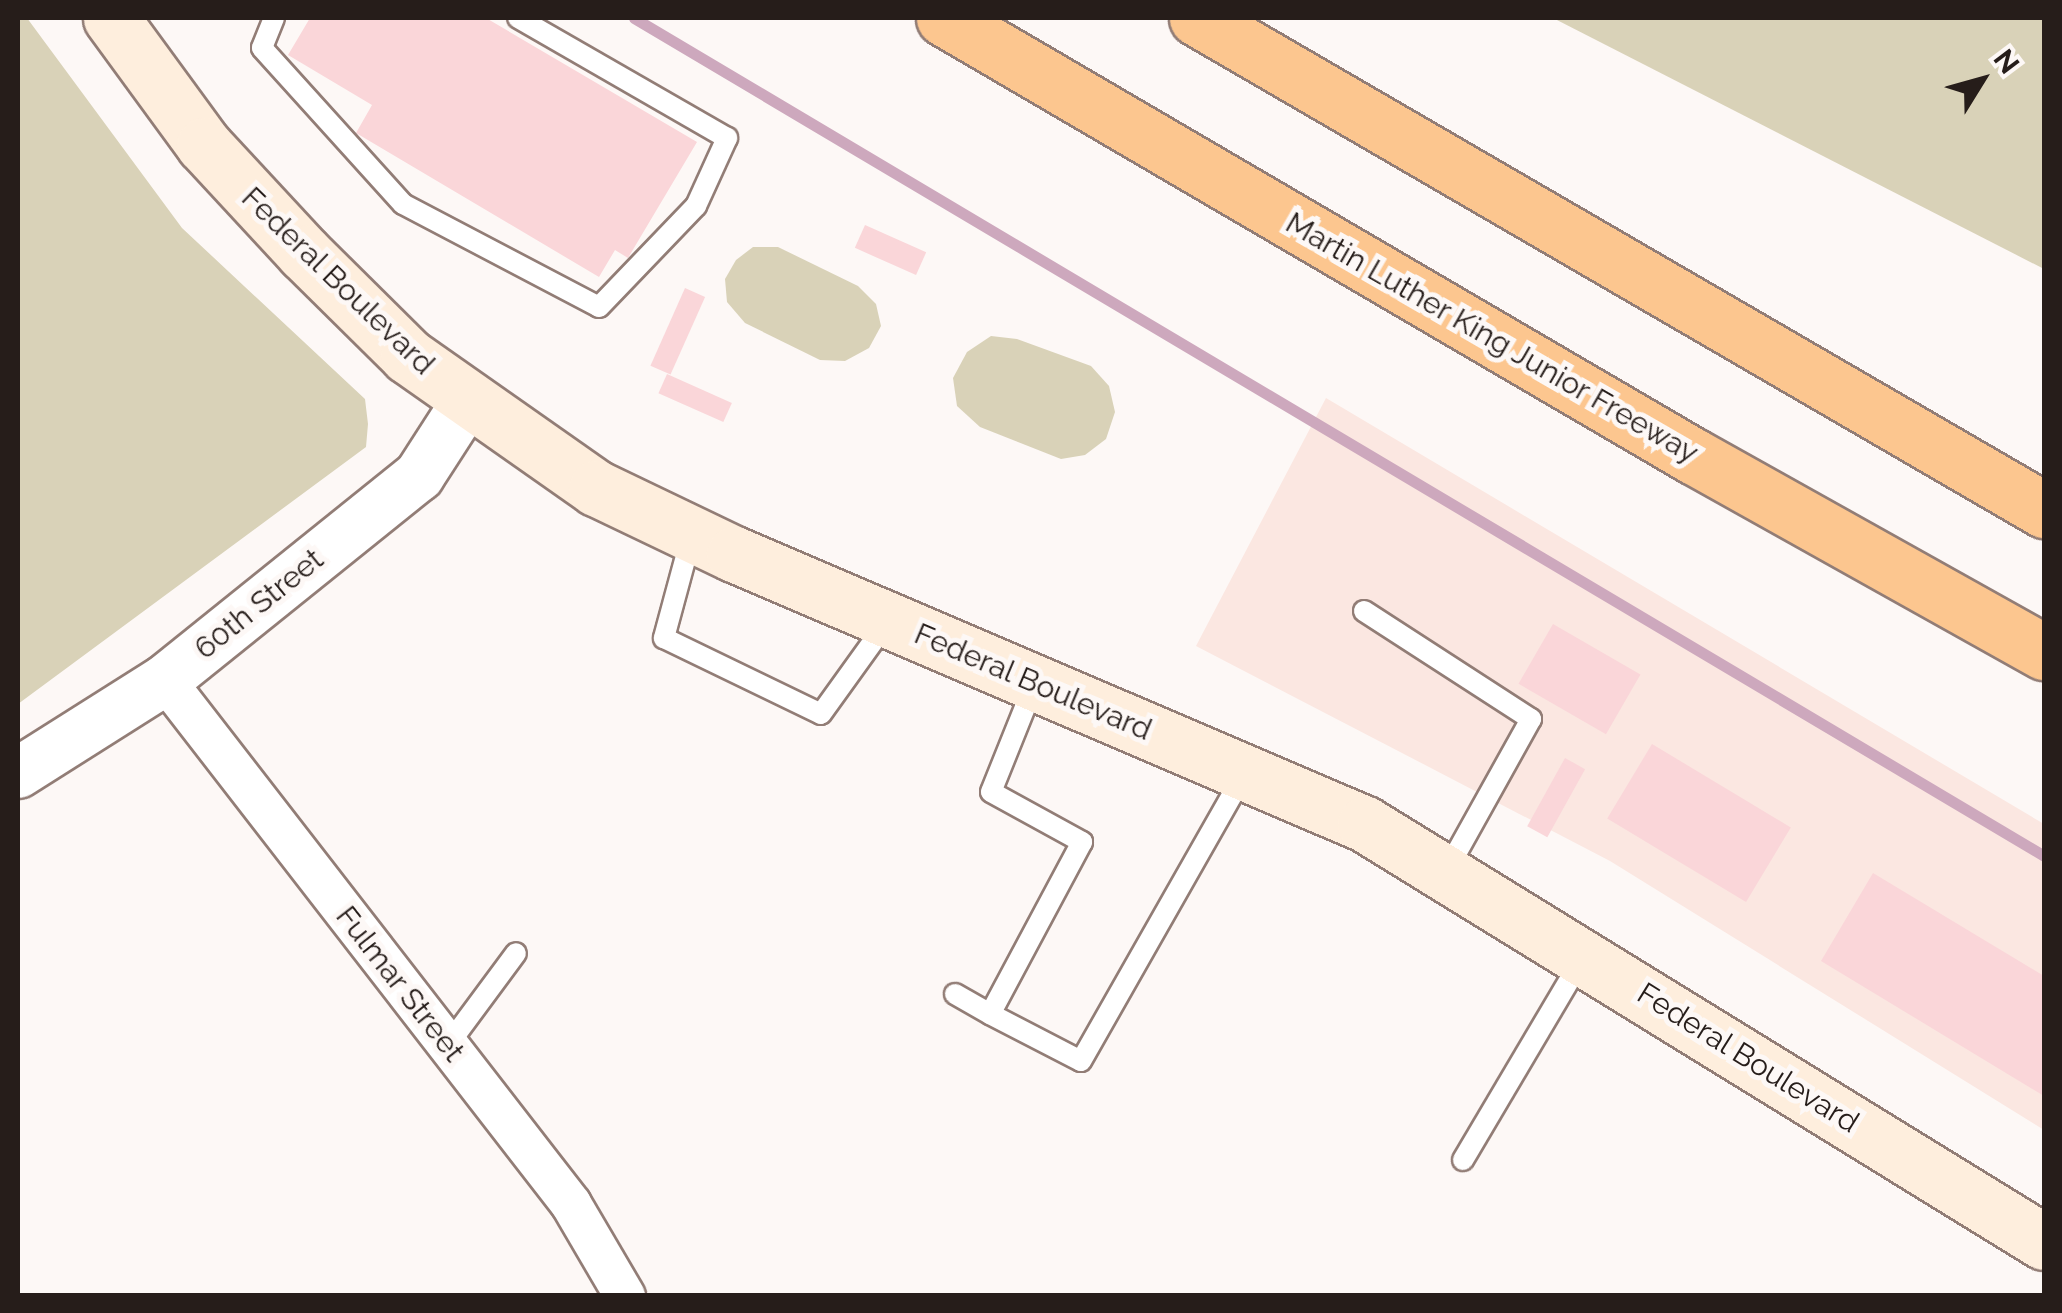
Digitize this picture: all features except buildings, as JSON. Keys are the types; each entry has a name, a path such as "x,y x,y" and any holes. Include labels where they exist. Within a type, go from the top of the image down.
{"highway":[{"name":"Martin Luther King Junior Freeway","path":"944,18 1693,456 2044,652"},
{"path":"1197,18 2044,510"}],"main road":[{"name":"Federal Boulevard","path":"111,18 197,136 251,198 408,356 596,488 888,620 1364,824 2044,1242"}],"street":[{"name":"60th Street","path":"18,774 164,680 420,476 468,400"},
{"name":"Fulmar Street","path":"164,680 571,1204 625,1296"}],"lane":[{"path":"274,18 262,48 403,204 599,308 696,206 727,138 518,18"},
{"path":"692,534 664,638 821,714 888,620"},
{"path":"1364,612 1531,718 1445,874"},
{"path":"990,1014 1082,842 991,792 1035,683"},
{"path":"955,994 1081,1061 1245,772"},
{"path":"448,1046 516,952"},
{"path":"1463,1160 1583,957"}],"shaded area":[{"path":"18,18 27,18 182,228 365,399 368,424 366,447 18,704"},
{"path":"1553,18 2044,18 2044,269"},
{"path":"753,247 778,247 858,286 876,304 881,326 869,348 845,361 820,360 745,323 727,302 725,279 736,260"},
{"path":"991,336 1017,339 1091,366 1109,386 1115,412 1106,439 1085,455 1061,459 980,427 957,406 953,378 967,352"},
{"path":"1326,398 2044,824 2044,1130 1610,861 1196,646"}],"waterway":[{"path":"634,18 2044,856"}]}
